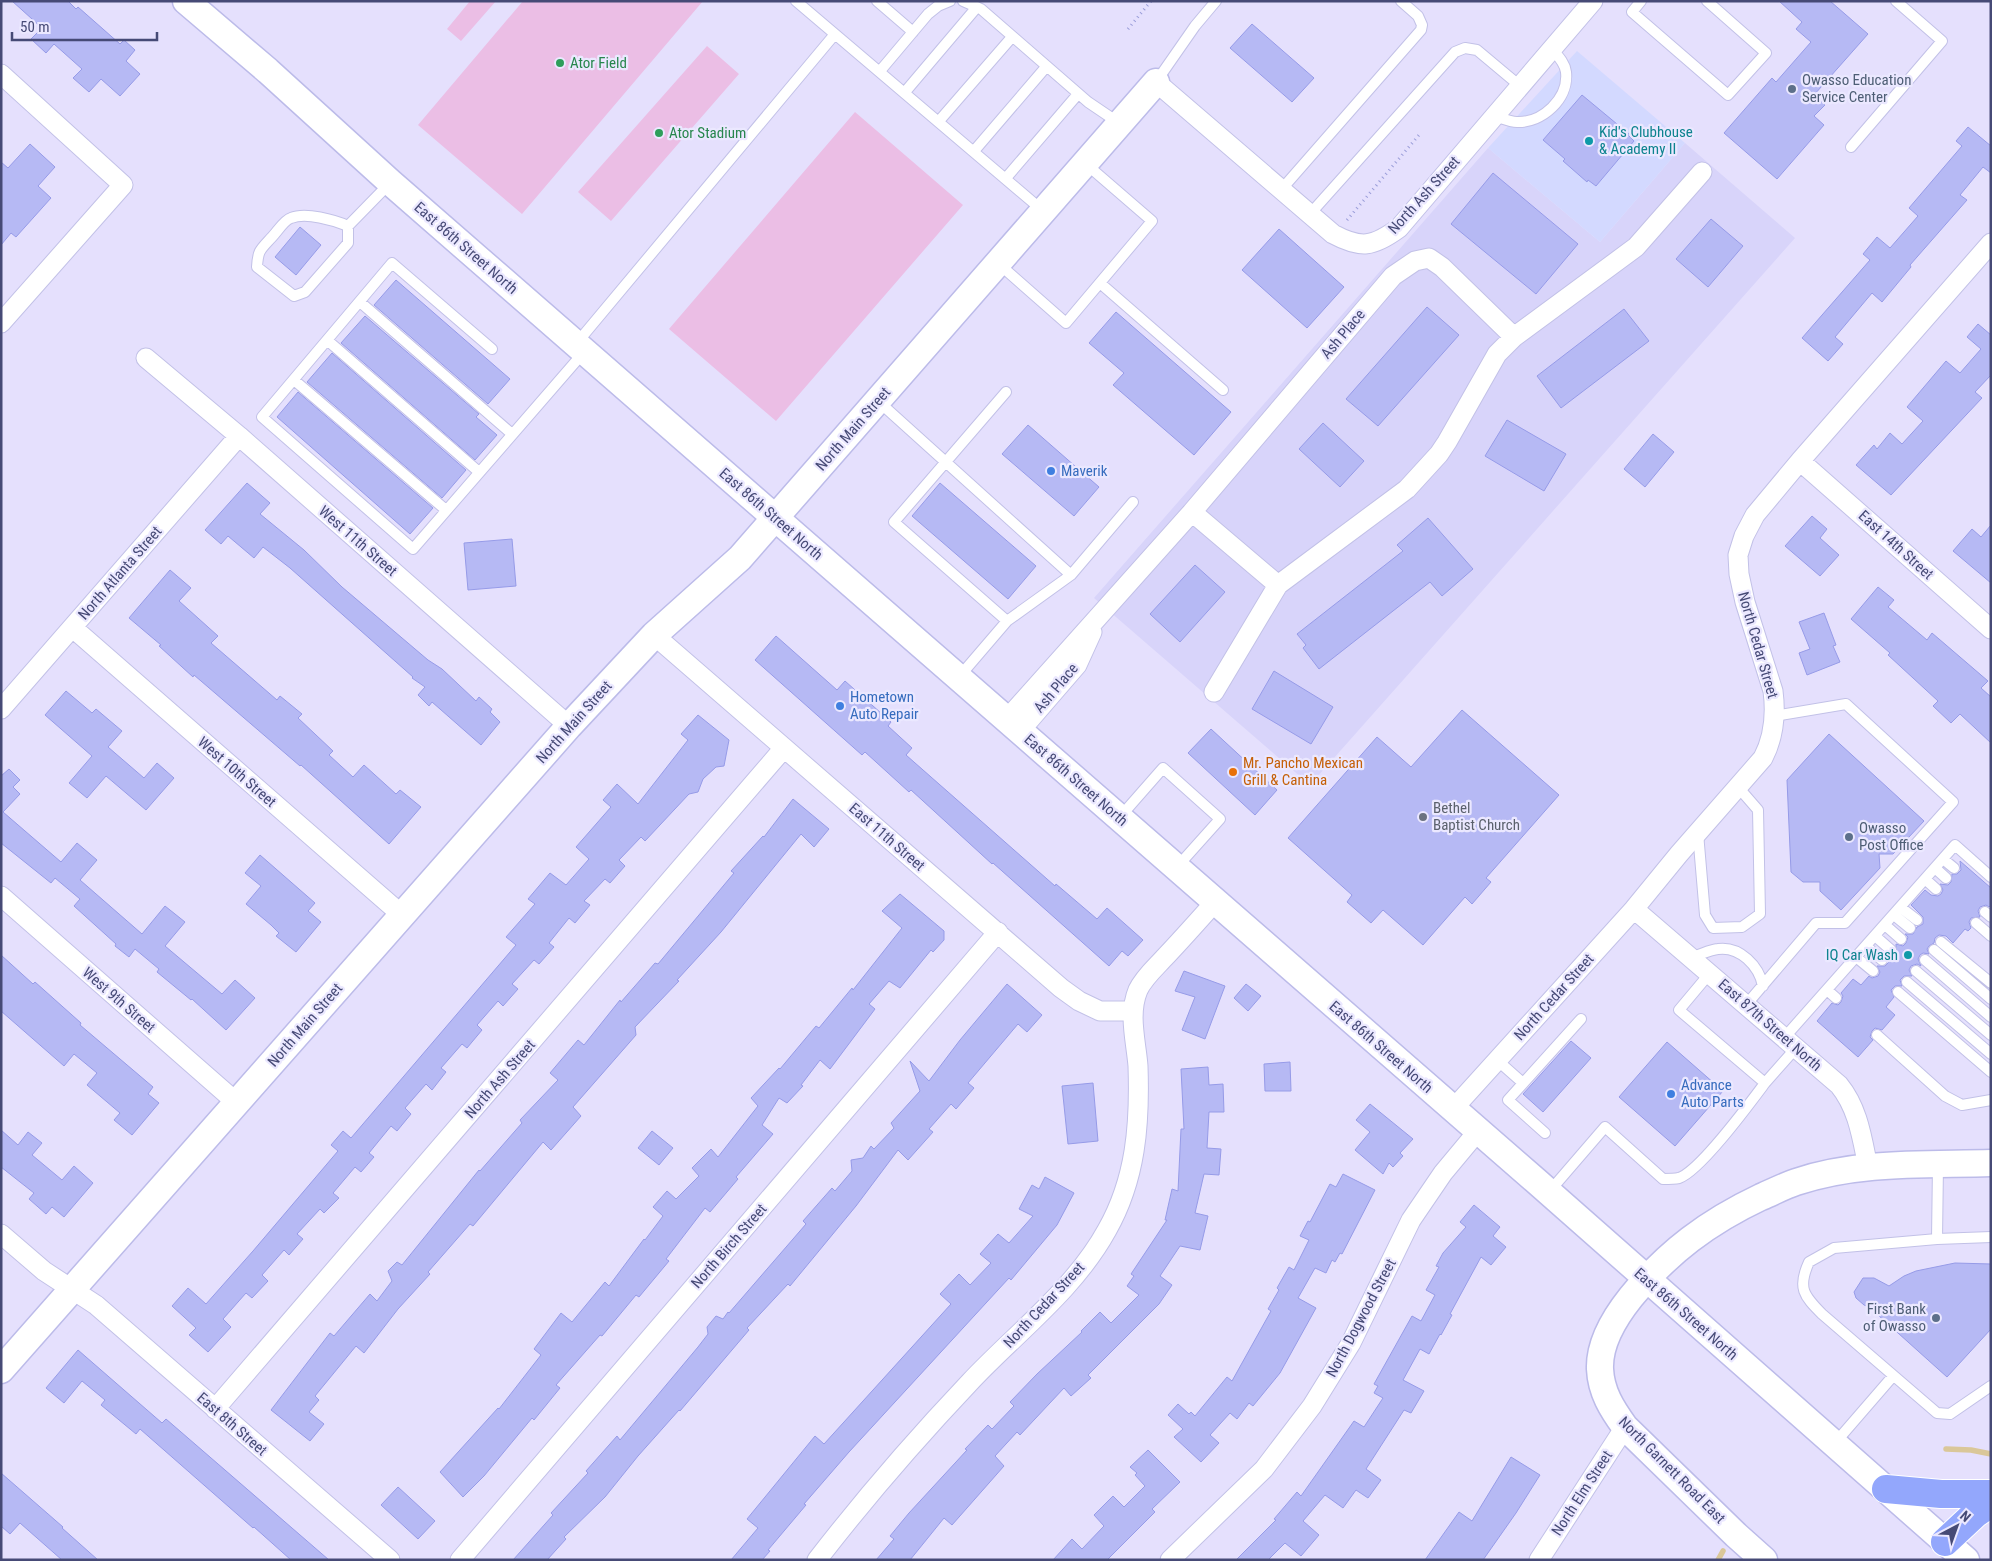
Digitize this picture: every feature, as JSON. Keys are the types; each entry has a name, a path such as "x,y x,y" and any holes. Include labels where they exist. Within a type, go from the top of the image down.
{"highway":[{"path":"1886,1489 1941,1494 1991,1494"},
{"path":"1945,1542 1975,1514 1991,1503"}],"main road":[{"name":"East 86th Street North","path":"186,1 268,71 390,182 1014,725 1966,1560"},
{"name":"North Main Street","path":"1,1370 569,726 654,635 740,558 776,518 1156,82"},
{"name":"North Garnett Road East","path":"1764,1560 1625,1427 1610,1407 1602,1387 1600,1367 1602,1351 1617,1316 1646,1279 1673,1251 1696,1234 1744,1205 1795,1182 1868,1166 1991,1162"}],"street":[{"name":"North Ash Street","path":"1156,82 1333,234 1350,243 1370,244 1386,237 1399,228 1594,1"},
{"path":"1,74 123,185 1,323"},
{"path":"1214,692 1278,585 1407,489 1439,454 1497,354 1514,337 1636,247 1702,172"},
{"name":"North Cedar Street","path":"1453,1109 1634,909 1763,758 1770,744 1775,704 1745,602 1739,574 1738,555 1744,536 1755,515 1800,461 1991,242"},
{"name":"Ash Place","path":"1014,725 1100,615 1192,512 1393,276 1416,261 1429,258 1442,267 1514,337"},
{"name":"West 11th Street","path":"146,358 239,436 569,726"},
{"name":"North Atlanta Street","path":"1,709 239,436"},
{"name":"East 14th Street","path":"1800,461 1991,629"},
{"path":"1192,512 1278,585"},
{"name":"West 10th Street","path":"73,628 402,916"},
{"name":"East 11th Street","path":"654,635 1061,988 1079,1001 1100,1011 1132,1011"},
{"name":"North Ash Street","path":"215,1409 784,748"},
{"name":"West 9th Street","path":"1,896 237,1103"},
{"name":"North Cedar Street","path":"817,1560 921,1435 970,1382 1065,1288 1090,1257 1106,1231 1122,1201 1133,1163 1138,1128 1138,1066 1132,1011 1138,989 1149,974 1215,902"},
{"name":"East 87th Street North","path":"1634,909 1839,1085 1852,1103 1868,1166"},
{"name":"North Birch Street","path":"460,1560 998,932"},
{"name":"North Dogwood Street","path":"1170,1560 1264,1469 1307,1413 1352,1343 1411,1220 1443,1174 1478,1131"},
{"name":"East 8th Street","path":"1,1234 44,1271 96,1305 390,1560"},
{"name":"North Elm Street","path":"1539,1560 1625,1427"}],"lane":[{"path":"796,1 1043,211"},
{"path":"877,1 913,32"},
{"path":"880,71 928,14 938,6 950,1"},
{"path":"963,1 977,7 1078,94 1119,124"},
{"path":"1156,82 1195,26 1216,1"},
{"path":"1281,190 1421,30 1422,25 1418,16 1401,1"},
{"path":"1641,1 1632,12 1728,95 1766,52 1707,1"},
{"path":"1850,147 1942,41 1896,1"},
{"path":"905,92 977,7"},
{"path":"492,349 392,263 262,417 413,549 512,434 835,34"},
{"path":"939,121 1012,37"},
{"path":"1310,214 1455,52 1465,48 1477,50 1520,86"},
{"path":"1494,116 1516,122 1538,119 1552,108 1562,93 1566,73 1564,64 1552,49"},
{"path":"974,151 1046,67"},
{"path":"1006,178 1078,94"},
{"path":"998,263 1066,323 1152,222 1085,163"},
{"path":"348,226 332,219 304,215 290,218 258,253 257,267 294,296 305,292 348,243 348,226 390,182"},
{"path":"1100,283 1223,390"},
{"path":"360,302 512,434"},
{"path":"327,340 479,472"},
{"path":"294,380 446,510"},
{"path":"1006,392 894,522 1007,621"},
{"path":"878,401 1071,574"},
{"path":"959,677 1007,621 1071,574 1133,502"},
{"path":"1746,1005 1816,923 1845,923 1953,802 1846,704 1774,716"},
{"path":"1119,818 1163,768 1220,819 1176,868"},
{"path":"1698,833 1705,914 1713,928 1742,927 1760,914 1758,810 1738,787"},
{"path":"1548,1192 1605,1127 1663,1179 1680,1178 1696,1165 1728,1131 1766,1083 1790,1043 1826,990 1955,845 1991,877"},
{"path":"1943,859 1954,868"},
{"path":"1935,868 1946,878"},
{"path":"1925,879 1936,889"},
{"path":"1897,911 1913,924"},
{"path":"1976,923 1991,936"},
{"path":"1885,925 1901,939"},
{"path":"1875,936 1891,950"},
{"path":"1941,942 1991,983"},
{"path":"1866,946 1882,960"},
{"path":"1691,957 1717,949 1733,950 1742,954 1757,970 1763,986"},
{"path":"1934,950 1991,999"},
{"path":"1856,956 1873,971"},
{"path":"1925,960 1991,1017"},
{"path":"1916,971 1991,1035"},
{"path":"1710,973 1679,1010 1766,1083"},
{"path":"1907,982 1991,1054"},
{"path":"1826,990 1836,998"},
{"path":"1898,992 1991,1072"},
{"path":"1545,1133 1508,1100 1581,1019"},
{"path":"1877,1036 1945,1096 1962,1105 1991,1100"},
{"path":"1497,1060 1523,1083"},
{"path":"1937,1239 1938,1164"},
{"path":"1991,1237 1937,1239 1834,1248 1809,1262 1802,1285 1806,1298 1822,1314 1937,1413 1950,1414 1991,1386"},
{"path":"1834,1444 1893,1376"}],"path":[{"path":"1128,29 1151,1"},
{"path":"1345,222 1420,135"}],"shaded area":[{"path":"470,1 496,1 461,41 447,29"},
{"name":"Ator Field","path":"523,1 703,1 522,214 418,125"},
{"name":"Ator Stadium","path":"707,46 739,74 611,221 578,192"},
{"path":"1577,51 1685,143 1600,242 1488,148"},
{"path":"855,112 963,205 776,421 669,329"},
{"path":"1685,143 1795,238 1310,785 1094,598 1488,148 1600,242"}],"building":[{"path":"12,1 68,1 76,9 78,7 120,44 124,40 135,50 126,61 140,74 120,96 101,79 89,92 73,78 82,69 54,44 46,53 31,39 42,28"},
{"name":"Owasso Education Service Center","path":"1779,1 1830,1 1868,34 1814,95 1825,105 1814,116 1824,125 1777,179 1724,133 1772,78 1776,82 1811,42 1796,29 1802,22"},
{"path":"1252,24 1314,78 1292,102 1230,48"},
{"name":"Kid's Clubhouse & Academy II","path":"1582,95 1629,134 1634,141 1596,186 1588,180 1587,182 1543,140"},
{"path":"1968,127 1991,146 1991,173 1983,167 1960,195 1967,200 1910,265 1911,267 1882,302 1872,293 1835,337 1843,344 1828,361 1802,338 1870,260 1863,254 1877,237 1890,248 1918,216 1909,208 1962,146 1956,141"},
{"path":"30,144 55,167 38,186 51,198 16,237 11,233 1,245 1,162 8,168"},
{"path":"1493,173 1578,244 1536,294 1451,224"},
{"path":"1711,219 1743,246 1708,287 1676,259"},
{"path":"300,227 321,245 296,275 275,257"},
{"path":"1279,229 1344,287 1307,328 1242,270"},
{"path":"396,280 510,379 488,404 374,305"},
{"path":"1427,307 1459,335 1378,426 1346,399"},
{"path":"1624,309 1649,341 1561,408 1537,376"},
{"path":"1116,312 1231,412 1194,455 1113,385 1124,373 1089,343"},
{"path":"365,316 479,414 476,417 497,435 475,460 341,343"},
{"path":"1978,324 1991,335 1991,375 1975,392 1982,398 1891,495 1856,465 1874,445 1877,449 1890,433 1902,444 1923,421 1907,407 1946,361 1960,373 1981,349 1967,337"},
{"path":"332,353 466,470 442,498 307,382"},
{"path":"298,392 433,508 410,534 277,417"},
{"path":"1507,420 1566,454 1544,491 1485,456"},
{"path":"1323,423 1364,461 1340,487 1299,449"},
{"name":"Maverik","path":"1028,425 1099,487 1074,516 1002,454"},
{"path":"1653,434 1674,452 1645,487 1624,469"},
{"path":"247,483 270,503 260,514 304,550 342,587 428,660 442,669 476,701 479,697 492,709 490,712 500,722 481,745 432,702 429,706 418,695 425,687 412,678 290,568 263,547 254,558 228,536 221,544 205,530"},
{"path":"940,483 1036,566 1008,599 912,516"},
{"path":"1812,516 1827,529 1820,538 1839,555 1820,576 1785,546"},
{"path":"1428,518 1473,569 1442,596 1430,582 1319,669 1303,648 1306,645 1297,634 1403,551 1397,545"},
{"path":"1991,525 1991,583 1953,551 1972,529 1981,537"},
{"path":"512,539 516,586 468,590 464,543"},
{"path":"1195,565 1225,592 1180,642 1150,614"},
{"path":"170,570 191,588 179,601 218,636 211,643 277,700 280,696 302,714 298,718 333,751 329,755 353,777 364,765 396,794 400,790 421,807 389,844 301,765 194,675 193,677 159,646 161,645 129,618"},
{"path":"1878,587 1894,600 1888,607 1927,640 1932,633 1988,681 1981,688 1991,697 1991,743 1960,714 1951,723 1933,706 1938,701 1888,655 1890,653 1851,619"},
{"path":"1824,613 1836,645 1833,646 1840,662 1807,675 1799,653 1810,649 1799,622"},
{"path":"776,636 837,690 845,681 891,722 888,726 912,748 906,755 1055,886 1056,884 1097,919 1107,908 1143,940 1128,956 1122,951 1109,966 911,790 909,792 865,752 862,755 755,660"},
{"path":"1274,671 1333,707 1311,744 1252,709"},
{"path":"66,691 92,713 96,709 122,731 108,747 144,778 157,763 174,778 146,810 106,776 87,798 69,783 92,756 45,715"},
{"name":"Bethel Baptist Church","path":"1462,710 1559,795 1486,878 1491,882 1472,904 1465,897 1423,945 1383,910 1371,923 1347,902 1352,895 1288,838 1377,737 1411,767"},
{"path":"698,715 729,740 724,766 716,767 703,779 698,792 689,794 645,841 641,837 619,860 625,866 610,883 605,879 584,901 590,905 575,923 569,918 549,943 554,947 539,964 534,960 512,984 518,989 503,1006 498,1001 477,1025 482,1030 467,1048 462,1044 441,1068 446,1072 432,1090 426,1084 405,1108 411,1114 397,1131 391,1126 369,1153 374,1157 361,1172 355,1167 333,1193 339,1198 324,1213 320,1209 297,1234 303,1239 289,1255 284,1250 262,1275 268,1281 252,1298 246,1293 223,1319 231,1327 208,1352 189,1335 196,1328 172,1306 188,1288 206,1304 338,1151 331,1145 343,1131 351,1138 516,945 506,937 535,904 528,899 550,873 566,885 589,859 576,847 611,807 603,800 617,784 638,804 688,740 681,734"},
{"name":"Mr. Pancho Mexican Grill & Cantina","path":"1211,729 1277,790 1255,815 1188,753"},
{"name":"Owasso Post Office","path":"1829,734 1924,821 1893,854 1879,854 1880,868 1841,910 1820,891 1820,882 1803,882 1791,872 1787,780"},
{"path":"9,769 20,780 13,787 20,794 3,812 61,862 77,843 97,860 80,880 142,934 165,906 185,922 165,946 222,994 235,980 255,998 226,1030 192,999 157,972 159,969 135,949 129,957 115,946 116,944 74,906 80,899 55,878 51,883 1,843 1,776"},
{"path":"793,799 829,829 814,847 801,834 721,932 677,980 679,981 635,1027 636,1035 573,1107 581,1116 551,1150 543,1142 473,1226 470,1224 428,1272 430,1274 398,1309 364,1353 356,1346 315,1396 319,1400 309,1412 324,1424 310,1441 271,1410 330,1333 334,1336 370,1294 377,1301 392,1281 388,1271 397,1262 402,1265 479,1170 522,1123 520,1120 558,1080 550,1073 578,1040 584,1045 620,1000 621,1002 655,963 658,964 734,873 731,871 764,837"},
{"path":"260,855 315,903 308,911 321,922 296,952 276,936 279,933 246,904 261,886 245,873"},
{"name":"IQ Car Wash","path":"1960,861 1991,888 1991,905 1989,907 1986,905 1980,907 1978,911 1980,917 1971,918 1969,922 1971,928 1968,931 1965,929 1953,943 1946,936 1939,935 1927,949 1929,954 1923,953 1920,955 1918,959 1921,966 1917,964 1911,966 1909,970 1912,976 1904,976 1900,980 1902,986 1895,986 1891,990 1894,997 1886,1007 1895,1015 1882,1030 1875,1028 1872,1031 1870,1037 1873,1040 1858,1057 1817,1021 1832,1003 1838,1005 1841,1002 1843,996 1841,993 1853,979 1861,985 1869,976 1872,978 1878,976 1880,972 1877,966 1885,966 1889,962 1887,956 1893,957 1896,954 1896,944 1903,946 1908,937 1905,934 1913,934 1917,927 1923,924 1923,917 1911,905 1925,890 1931,895 1938,896 1941,894 1943,890 1940,884 1948,885 1951,882 1952,874 1957,874 1961,870"},
{"path":"900,894 944,931 944,940 933,952 931,950 900,988 889,981 869,1004 875,1009 830,1069 820,1060 801,1085 803,1086 787,1103 779,1098 762,1125 773,1134 736,1177 738,1179 710,1212 705,1208 666,1259 669,1261 639,1297 636,1295 602,1336 600,1335 556,1385 560,1388 534,1420 532,1418 484,1476 463,1497 440,1472 499,1409 541,1355 534,1349 561,1313 572,1322 605,1282 609,1286 663,1216 653,1207 667,1191 676,1199 699,1176 692,1168 711,1149 718,1157 758,1106 751,1098 780,1069 816,1026 819,1028 852,988 853,990 902,928 882,911"},
{"path":"1,955 33,984 35,982 81,1023 80,1025 153,1087 148,1094 159,1103 132,1135 114,1120 120,1113 87,1085 97,1073 74,1054 64,1066 1,1011"},
{"path":"1184,971 1225,986 1205,1039 1182,1030 1195,997 1175,991"},
{"path":"1007,984 1042,1015 1027,1032 1018,1024 968,1083 974,1088 956,1109 951,1104 929,1129 933,1132 908,1160 898,1150 856,1206 790,1286 788,1284 747,1328 749,1330 680,1411 638,1456 605,1497 564,1537 566,1539 547,1560 513,1560 553,1515 551,1513 588,1473 586,1471 617,1436 620,1440 698,1347 708,1334 707,1327 716,1316 723,1319 729,1313 806,1224 803,1221 832,1188 835,1191 852,1171 851,1160 863,1158 871,1146 874,1149 894,1128 891,1123 920,1091 910,1061 929,1081 960,1040"},
{"path":"1246,984 1261,996 1248,1011 1234,998"},
{"path":"1571,1041 1591,1058 1543,1112 1523,1094"},
{"name":"Advance Auto Parts","path":"1667,1042 1723,1091 1675,1146 1619,1097"},
{"path":"1290,1062 1291,1091 1265,1091 1264,1064"},
{"path":"1208,1067 1209,1085 1223,1084 1224,1112 1209,1112 1207,1148 1221,1149 1219,1175 1204,1174 1195,1213 1208,1216 1200,1250 1180,1246 1160,1276 1172,1285 1159,1304 1088,1375 1091,1378 1071,1396 1064,1388 1020,1435 1017,1432 995,1456 1004,1466 952,1525 944,1518 910,1560 876,1560 894,1539 890,1536 909,1513 988,1425 992,1429 1014,1406 1010,1402 1037,1374 1082,1332 1100,1312 1111,1323 1139,1295 1127,1286 1134,1276 1131,1274 1167,1220 1165,1220 1172,1189 1178,1191 1181,1129 1184,1129 1181,1069"},
{"path":"1093,1083 1098,1141 1068,1144 1062,1086"},
{"path":"1370,1104 1413,1139 1400,1153 1403,1156 1393,1167 1389,1163 1383,1174 1355,1150 1370,1132 1356,1120"},
{"path":"1,1130 18,1145 28,1132 42,1143 32,1155 62,1180 74,1166 93,1183 64,1217 52,1207 46,1214 29,1199 34,1193 1,1167"},
{"path":"652,1131 673,1148 659,1165 638,1148"},
{"path":"1343,1174 1375,1190 1342,1254 1340,1253 1335,1262 1332,1260 1326,1273 1315,1268 1298,1298 1316,1308 1280,1373 1253,1406 1249,1403 1237,1419 1230,1413 1210,1435 1219,1443 1201,1462 1174,1437 1183,1429 1168,1415 1178,1404 1189,1414 1191,1412 1195,1416 1227,1377 1232,1381 1271,1311 1268,1309 1279,1290 1277,1288 1289,1267 1294,1270 1309,1240 1300,1236 1308,1221 1310,1222 1330,1184 1336,1187"},
{"path":"1045,1177 1074,1193 1057,1225 1011,1280 1009,1278 849,1452 804,1504 806,1505 768,1550 770,1551 762,1560 731,1560 758,1528 747,1519 815,1436 824,1444 951,1304 940,1294 959,1274 970,1285 991,1263 980,1254 998,1234 1009,1243 1033,1216 1019,1209 1032,1185 1039,1189"},
{"path":"1474,1205 1500,1227 1493,1236 1506,1247 1491,1265 1481,1257 1450,1314 1452,1315 1429,1354 1420,1349 1403,1380 1424,1391 1411,1413 1404,1410 1366,1469 1381,1480 1368,1498 1356,1490 1343,1508 1325,1495 1303,1521 1319,1535 1301,1556 1285,1543 1268,1560 1236,1560 1276,1520 1274,1519 1297,1492 1301,1496 1354,1421 1364,1427 1383,1398 1374,1393 1378,1386 1374,1384 1412,1316 1421,1321 1435,1295 1426,1290 1439,1267 1436,1266 1443,1253 1466,1227 1460,1222"},
{"name":"First Bank of Owasso","path":"1955,1263 1991,1264 1991,1329 1947,1377 1869,1307 1856,1298 1854,1292 1863,1278 1874,1278 1889,1286 1916,1271"},
{"path":"78,1350 162,1423 166,1419 329,1560 291,1560 140,1429 136,1434 101,1405 105,1400 82,1381 64,1403 46,1388"},
{"path":"1148,1450 1180,1482 1152,1509 1155,1512 1107,1560 1053,1560 1072,1539 1082,1549 1104,1526 1094,1515 1113,1496 1124,1507 1145,1486 1135,1475 1137,1473 1130,1467"},
{"path":"1511,1457 1540,1475 1483,1560 1425,1560 1459,1512 1472,1521"},
{"path":"1,1473 98,1560 62,1560 20,1523 10,1534 1,1526"},
{"path":"398,1487 435,1521 418,1539 381,1505"}],"waterway":[{"path":"1946,1449 1971,1450 1991,1454"},
{"path":"1718,1560 1723,1551"}],"place":[{"name":"Ator Field","path":"560,63"},
{"name":"Owasso Education Service Center","path":"1792,89"},
{"name":"Ator Stadium","path":"659,133"},
{"name":"Kid's Clubhouse & Academy II","path":"1589,141"},
{"name":"Maverik","path":"1051,471"},
{"name":"Hometown Auto Repair","path":"840,706"},
{"name":"Mr. Pancho Mexican Grill & Cantina","path":"1233,772"},
{"name":"Bethel Baptist Church","path":"1423,817"},
{"name":"Owasso Post Office","path":"1849,837"},
{"name":"IQ Car Wash","path":"1908,955"},
{"name":"Advance Auto Parts","path":"1671,1094"},
{"name":"First Bank of Owasso","path":"1936,1318"}]}
